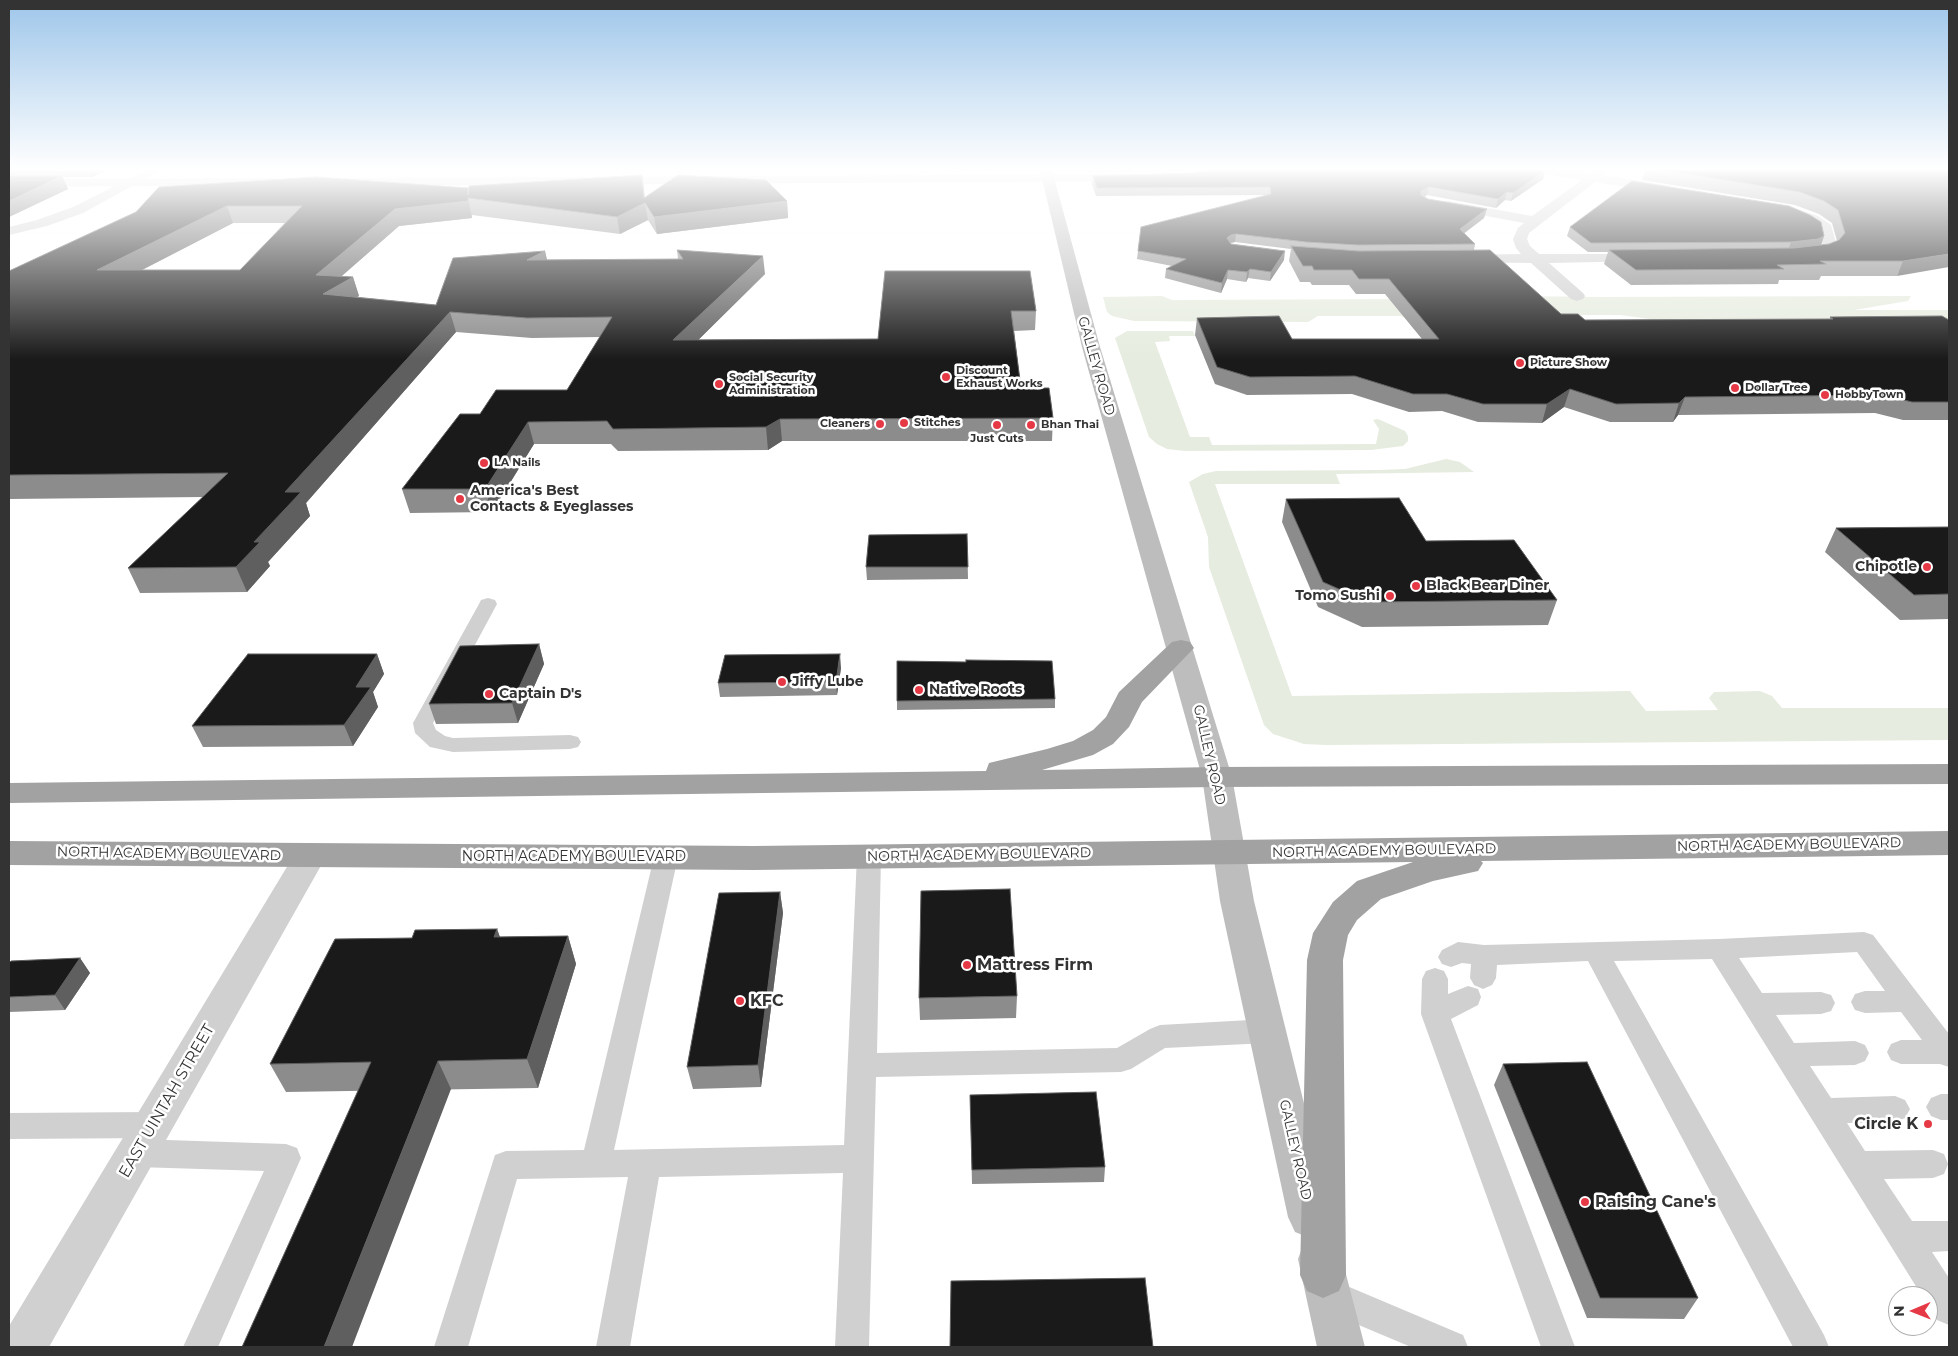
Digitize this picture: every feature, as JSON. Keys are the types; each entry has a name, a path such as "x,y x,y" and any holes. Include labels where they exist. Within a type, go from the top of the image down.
{"highway":[{"path":"948,782 1052,758 1083,748 1103,737 1119,721 1129,698 1181,648"},
{"path":"9,792 948,782 1217,777 1949,774"},
{"name":"NORTH ACADEMY BOULEVARD","path":"9,853 666,857 869,856 1228,854 1949,843"},
{"path":"1326,1285 1325,960 1331,933 1345,910 1369,890 1430,869 1548,849"}],"main road":[{"name":"GALLEY ROAD","path":"1062,233 1088,339 1181,648 1217,777 1228,854 1341,1347"}],"street":[{"path":"1523,233 1520,238 1524,248 1577,296"},
{"path":"1788,257 1805,256 1826,251 1830,246 1827,233"},
{"path":"1446,260 1652,258"},
{"name":"EAST UINTAH STREET","path":"23,1347 311,855"}],"lane":[{"path":"488,604 423,722 426,733 438,742 453,745 570,742"},
{"path":"852,1347 869,856"},
{"path":"596,1164 666,857"},
{"path":"1435,1014 1478,977 1595,951 1719,949 1864,942 1948,1053"},
{"path":"1719,949 1949,1308"},
{"path":"1595,951 1812,1347"},
{"path":"1451,957 1458,952 1478,977"},
{"path":"1435,980 1435,1014 1558,1347"},
{"path":"1865,1002 1909,1001"},
{"path":"1755,1004 1821,1003"},
{"path":"862,1065 1120,1060 1160,1037 1268,1031"},
{"path":"1901,1052 1948,1053"},
{"path":"1787,1055 1855,1054"},
{"path":"1823,1111 1895,1109"},
{"path":"9,1126 145,1139 286,1158 200,1347"},
{"path":"451,1347 506,1165 859,1159"},
{"path":"613,1347 646,1163"},
{"path":"1858,1165 1933,1164"},
{"path":"1904,1237 1949,1236"},
{"path":"1326,1285 1451,1347"}],"shaded area":[{"path":"1417,295 1602,297 1911,296 1908,301 1854,310 1949,310 1949,321 1911,319 1650,319 1620,315 1558,315 1413,321 1401,316 1318,316 1308,322 1134,321 1112,316 1107,312 1103,297 1162,296 1172,300 1420,299"},
{"path":"1127,331 1193,331 1195,336 1169,336 1170,341 1155,342 1190,437 1209,437 1212,445 1376,444 1379,429 1373,420 1378,419 1405,431 1408,441 1403,446 1371,450 1185,451 1167,449 1149,437 1115,338"},
{"path":"1446,459 1460,462 1474,472 1336,474 1340,484 1215,484 1292,696 1630,691 1646,711 1718,710 1709,698 1714,692 1760,691 1772,696 1782,708 1949,708 1949,740 1326,745 1304,744 1273,734 1264,725 1209,567 1208,537 1189,482 1203,474 1216,471 1405,469"}],"building":[{"path":"90,233 172,233 97,270 240,270 276,233 366,233 316,275 353,277 323,294 436,305 453,258 545,251 527,260 683,259 677,250 763,256 673,340 878,339 885,271 1030,271 1036,311 1011,311 1021,388 1049,388 1053,418 780,419 766,427 613,429 607,421 528,422 485,489 402,489 460,414 480,414 496,390 567,390 612,317 527,318 450,312 285,492 301,492 254,542 260,542 236,567 128,568 228,473 9,475 9,271"},
{"path":"1140,233 1464,233 1475,244 1358,245 1306,242 1236,234 1227,238 1231,244 1285,251 1271,272 1250,269 1247,272 1228,270 1222,283 1166,269 1186,259 1138,251"},
{"path":"1578,233 1823,233 1824,236 1818,239 1791,242 1591,243"},
{"path":"1845,233 1949,233 1949,254 1903,261 1820,261 1826,264 1777,265 1784,269 1636,270 1609,250 1794,248 1829,244 1839,240"},
{"path":"1291,246 1359,251 1490,250 1561,314 1578,314 1585,320 1833,319 1830,317 1942,316 1949,320 1949,402 1912,402 1884,395 1685,397 1679,403 1616,404 1570,389 1547,404 1483,404 1447,394 1413,394 1355,376 1250,377 1217,367 1197,318 1279,316 1292,339 1439,339 1389,279 1359,279 1352,270 1314,270 1312,266 1303,266"},
{"name":"Black Bear Diner","path":"1399,498 1426,541 1514,540 1557,600 1368,602 1323,582 1286,499"},
{"path":"1949,527 1949,594 1914,595 1836,528"},
{"path":"967,534 968,567 866,567 869,535"},
{"path":"539,644 512,703 429,704 460,646"},
{"path":"248,654 377,654 356,687 371,687 344,725 192,726"},
{"path":"840,654 836,682 718,683 725,655"},
{"path":"966,660 1052,661 1055,699 897,701 897,661 966,662"},
{"name":"Mattress Firm","path":"1010,889 1017,996 919,998 921,891"},
{"name":"KFC","path":"780,892 758,1065 687,1067 719,893"},
{"path":"497,929 494,937 568,936 527,1059 438,1061 324,1347 242,1347 371,1062 270,1064 335,939 412,938 415,930"},
{"path":"80,958 55,995 9,997 9,963 11,961"},
{"name":"Raising Cane's","path":"1587,1062 1698,1298 1600,1298 1503,1064"},
{"path":"1096,1092 1105,1167 972,1170 970,1095"},
{"path":"1145,1278 1153,1347 950,1347 951,1281"}],"place":[{"name":"Picture Show","path":"1520,363"},
{"name":"Discount Exhaust Works","path":"946,377"},
{"name":"Social Security Administration","path":"719,384"},
{"name":"Dollar Tree","path":"1735,388"},
{"name":"HobbyTown","path":"1825,395"},
{"name":"Stitches","path":"904,423"},
{"name":"Cleaners","path":"880,424"},
{"name":"Just Cuts","path":"997,425"},
{"name":"Bhan Thai","path":"1031,425"},
{"name":"LA Nails","path":"484,463"},
{"name":"America's Best Contacts & Eyeglasses","path":"460,499"},
{"name":"Chipotle","path":"1927,567"},
{"name":"Black Bear Diner","path":"1416,586"},
{"name":"Tomo Sushi","path":"1390,596"},
{"name":"Jiffy Lube","path":"782,682"},
{"name":"Native Roots","path":"919,690"},
{"name":"Captain D's","path":"489,694"},
{"name":"Mattress Firm","path":"967,965"},
{"name":"KFC","path":"740,1001"},
{"name":"Circle K","path":"1928,1124"},
{"name":"Raising Cane's","path":"1585,1202"}]}
